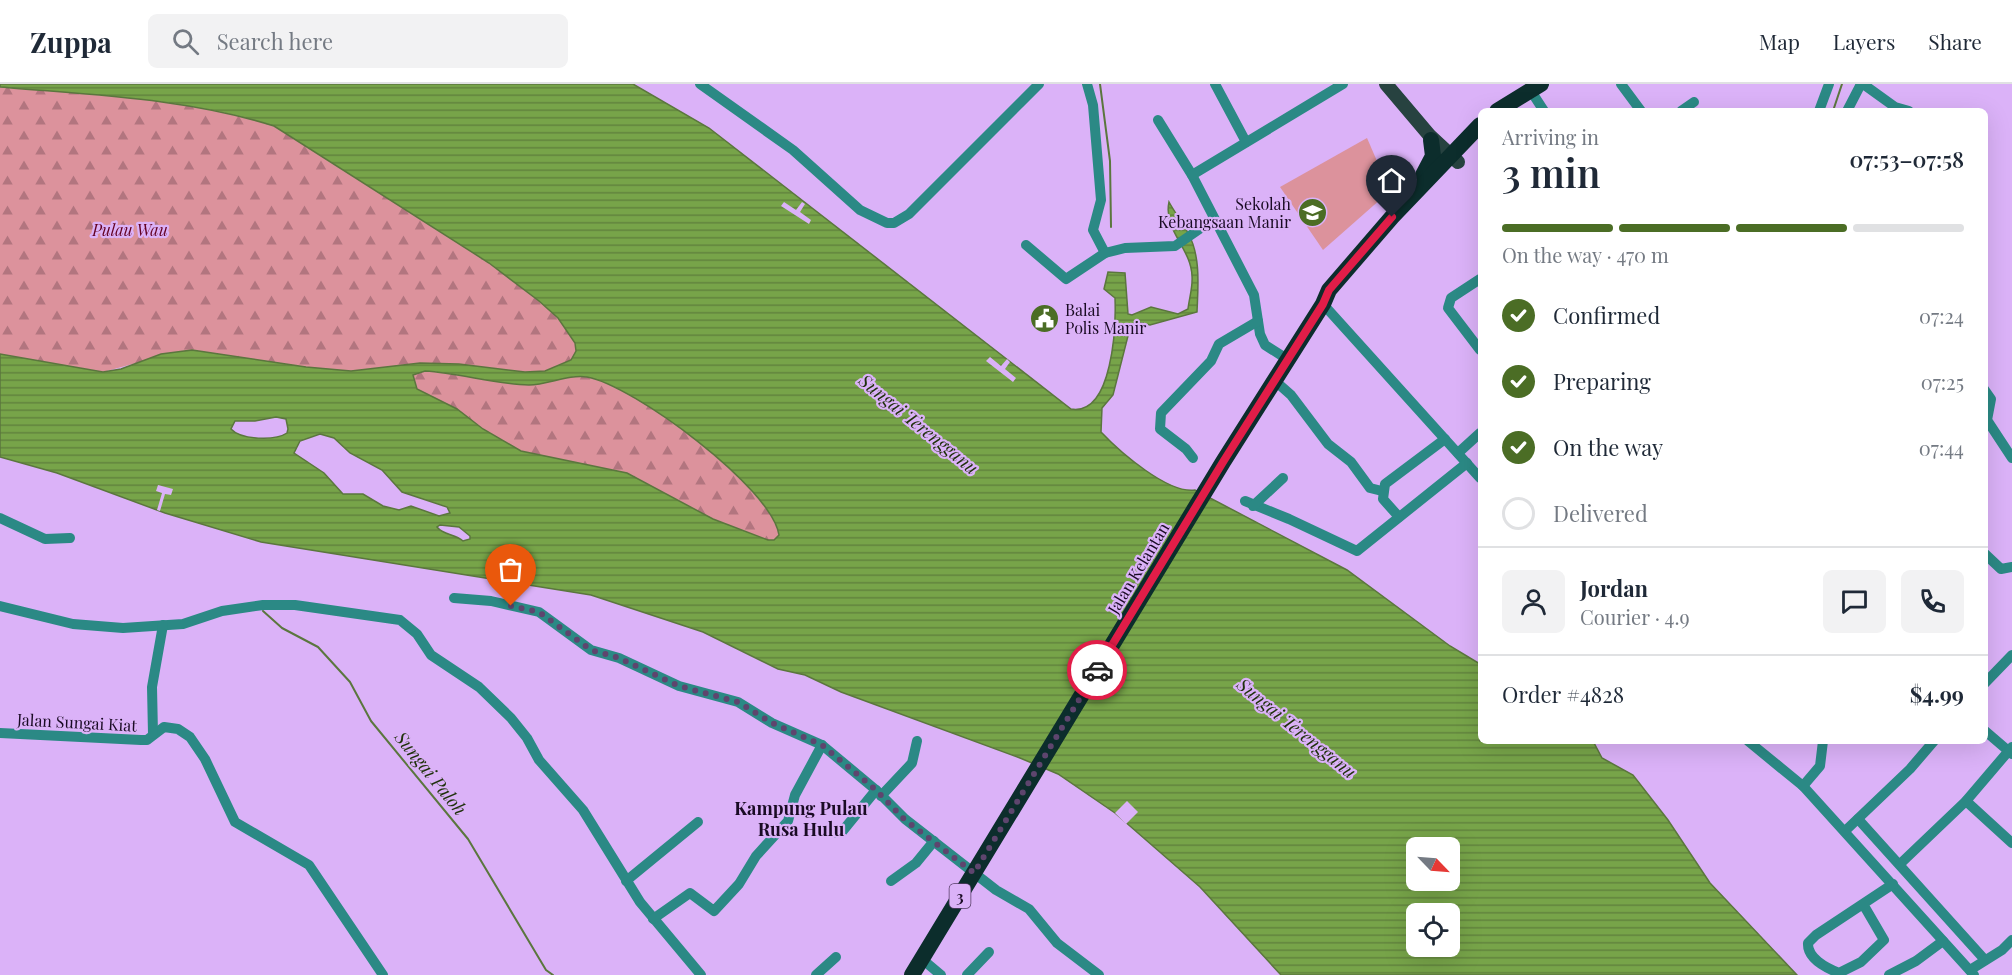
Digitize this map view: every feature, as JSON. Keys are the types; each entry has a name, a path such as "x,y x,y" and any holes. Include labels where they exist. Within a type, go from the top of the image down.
{"highway":[{"path":"1502,108 1536,88"},
{"path":"1516,108 1536,88"},
{"path":"1392,217 1431,162 1432,138 1449,140 1478,132"},
{"name":"Jalan Kelantan","path":"912,975 1223,462 1323,304 1478,133"},
{"name":"Jalan Kelantan","path":"1323,304 1329,290 1392,217 1452,160"}],"main road":[{"path":"1386,84 1452,160"}],"street":[{"path":"700,84 793,150 860,210 887,223 894,223 909,214 1039,84"},
{"path":"713,94 722,84"},
{"path":"1087,84 1094,105 1101,200 1093,230 1105,252"},
{"path":"1215,84 1246,142"},
{"path":"1192,175 1343,84"},
{"path":"1621,84 1639,108"},
{"path":"1820,108 1829,84"},
{"path":"1849,108 1862,84 1898,108"},
{"path":"1536,88 1543,108"},
{"path":"1685,108 1694,102"},
{"path":"1158,120 1192,175 1254,295 1265,345 1287,359"},
{"path":"1026,245 1066,279 1105,252 1125,248 1175,246 1214,219"},
{"path":"1478,280 1451,298 1448,308 1478,347"},
{"path":"1323,304 1478,476"},
{"path":"1193,458 1186,449 1160,429 1161,413 1211,361 1220,344 1258,321"},
{"path":"1274,380 1291,395 1328,444 1351,462 1370,488 1382,492"},
{"path":"1988,395 1991,399 1988,415"},
{"path":"1988,422 2012,458"},
{"path":"1458,453 1478,435"},
{"path":"1399,518 1383,499 1382,492 1390,479 1445,439"},
{"path":"1283,478 1249,504 1289,519 1353,551 1360,549 1467,463"},
{"path":"0,518 45,539 70,538"},
{"path":"1988,557 2001,569 2012,567"},
{"path":"454,598 491,601 539,612 591,650 619,658 679,686 738,702 772,723 822,745 879,793 904,819 974,873 1029,909 1057,943 1098,975"},
{"path":"0,606 73,624 123,628 183,624 222,611 263,605 295,605 400,620 408,625 431,655 479,687 511,717 527,738 539,760 583,810 653,919 701,975"},
{"path":"153,734 152,687 164,625"},
{"path":"1988,680 2012,654"},
{"name":"Jalan Sungai Kiat","path":"0,733 147,740 164,727 178,729 190,737 205,759 235,822 309,865 383,975"},
{"path":"1900,864 1966,801 2011,751 1988,733"},
{"path":"828,833 841,833 879,793 912,763 917,741"},
{"path":"1752,744 1800,783 1972,973 2012,940"},
{"path":"1800,783 1820,766 1823,744"},
{"path":"1845,831 1931,744"},
{"path":"653,919 690,892 714,911 739,884 756,856 788,821 795,795 822,745"},
{"path":"1966,801 2012,843"},
{"path":"1858,819 1985,960"},
{"path":"627,881 698,822"},
{"path":"891,881 916,863 934,841"},
{"path":"1863,904 1882,934 1882,943 1848,970 1841,973 1836,972 1809,953 1808,943 1863,904 1893,884"},
{"path":"1921,915 1935,903"},
{"path":"1889,975 1916,961 1943,940"},
{"path":"967,975 989,952"},
{"path":"816,975 836,957"},
{"path":"922,959 941,975"}],"green space":[{"name":"Pulau Wau","path":"0,87 173,103 274,126 489,263 558,318 575,343 576,351 571,360 545,371 525,372 459,364 420,363 351,371 140,362 103,372 0,354"},
{"path":"1367,138 1390,191 1323,250 1280,187"},
{"path":"425,371 529,385 580,376 608,384 636,398 667,418 728,467 753,492 771,516 779,536 774,540 768,540 713,519 627,473 521,451 483,429 457,409 417,389 413,375"}],"water":[{"name":"Sungai Terengganu","path":"0,84 633,84 709,128 1071,409 1085,407 1096,398 1104,384 1109,366 1113,347 1115,298 1104,289 1108,272 1125,273 1128,314 1132,315 1151,307 1178,314 1188,309 1192,276 1187,257 1170,221 1169,202 1188,233 1195,252 1198,272 1197,312 1150,325 1138,322 1131,324 1113,395 1102,408 1101,432 1132,460 1158,479 1184,489 1195,490 1347,570 1450,646 1478,663 1478,744 1595,744 1602,758 1633,775 1668,820 1710,883 1797,975 1281,975 1200,887 1115,813 1058,774 1020,758 841,692 805,675 778,669 703,632 591,595 261,542 165,513 57,473 0,457 0,354 103,372 121,369 161,354 192,350 306,367 351,371 420,363 459,364 525,372 545,371 571,360 576,351 575,343 558,318 489,263 274,126 207,109 138,99 0,87","holes":["425,371 529,385 580,376 608,384 666,418 727,466 753,492 771,515 779,535 774,540 768,540 713,519 627,473 521,451 483,429 457,409 417,389 413,375","276,417 286,419 288,429 287,433 282,436 250,437 231,429 235,421 255,421","320,434 334,438 350,453 382,470 402,492 447,507 450,513 439,516 411,506 399,510 383,506 363,494 343,494 324,473 294,453 300,441","440,525 459,527 470,536 470,539 463,541 442,532 437,527"]}],"pier":[{"path":"784,202 796,210 802,202 805,204 800,212 811,220 809,224 781,206"},
{"path":"990,357 1001,366 1007,359 1010,362 1005,369 1016,378 1013,382 986,361"},
{"path":"158,485 173,489 171,495 165,494 160,511 157,510 162,493 156,491"},
{"path":"1127,801 1138,812 1126,824 1115,813"}],"waterway":[{"path":"1100,84 1110,161 1111,227"},
{"path":"1834,108 1842,84"},
{"name":"Sungai Paloh","path":"263,611 282,628 318,647 350,682 371,721 468,839 546,970 553,975"}],"way so far":[{"path":"511,606 539,612 580,643 602,655 619,658 679,686 738,702 772,723 822,745 876,790 904,819 974,873 1097,670"}],"place":[{"name":"Sekolah Kebangsaan Manir","path":"1312,212"},
{"name":"Balai Polis Manir","path":"1044,318"}],"district":[{"name":"Kampung Pulau Rusa Hulu","path":"801,818"}],"route":[{"path":"1097,670 1223,462 1323,304 1329,290 1392,217"}]}
